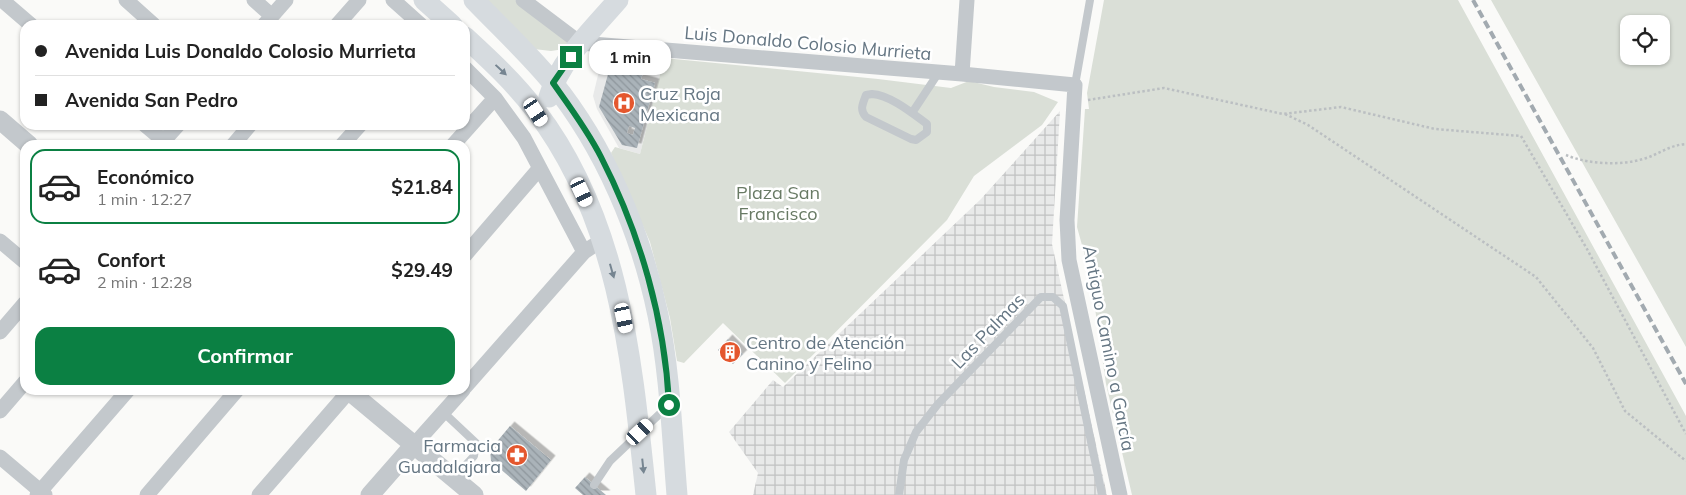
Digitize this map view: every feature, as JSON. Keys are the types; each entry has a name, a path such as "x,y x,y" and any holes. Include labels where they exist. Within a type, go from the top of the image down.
{"main road":[{"path":"424,0 446,20"},
{"path":"474,0 553,83 601,155 622,203 640,252 658,315 678,495"},
{"path":"565,156 562,135 548,103 553,83 580,43 618,0"},
{"path":"470,42 507,76 536,112 565,156 589,205 612,269 628,337 646,495"}],"street":[{"path":"2,0 25,20"},
{"path":"126,0 148,20"},
{"path":"254,0 268,20 286,0"},
{"path":"342,20 359,0"},
{"path":"393,0 415,20"},
{"path":"523,0 580,43"},
{"path":"962,74 967,0"},
{"name":"Luis Donaldo Colosio Murrieta","path":"580,43 939,72 1074,85"},
{"path":"470,73 495,98 524,138 584,252"},
{"name":"Antiguo Camino a García","path":"1074,85 1067,220 1069,260 1120,495"},
{"path":"470,126 495,98"},
{"path":"0,120 23,140"},
{"path":"150,130 159,140"},
{"path":"165,140 174,130"},
{"path":"237,140 246,130"},
{"path":"346,140 356,130"},
{"path":"457,140 466,130"},
{"path":"470,249 539,169"},
{"path":"0,240 20,258"},
{"path":"470,382 584,252 602,240"},
{"path":"0,332 20,309"},
{"path":"0,411 20,388"},
{"path":"0,457 41,494 124,395"},
{"path":"147,495 233,395"},
{"path":"259,495 345,395"},
{"path":"355,395 413,446 474,495"},
{"path":"370,495 459,395"}],"lane":[{"name":"Antiguo Camino a García","path":"1074,85 1090,0"},
{"path":"912,113 939,72"},
{"path":"878,94 912,113 929,128 927,132 916,140 866,117 862,113 862,106 866,95 878,94"},
{"name":"Las Palmas","path":"899,495 904,460 916,432 938,404 1041,297 1053,297 1063,306 1102,495"},
{"path":"594,485 610,461 669,405"},
{"path":"443,412 476,443 474,456 454,478"}],"path":[{"path":"1074,102 1164,88 1283,114 1308,125 1536,278 1593,348 1625,410 1686,461"},
{"path":"1283,114 1341,107 1435,129 1521,136 1587,249 1686,434"},
{"path":"1566,155 1578,160 1611,162 1642,159 1674,144 1686,144"}],"shaded area":[{"name":"Cruz Roja Mexicana","path":"603,54 664,58 640,154 619,148 597,109 593,96"},
{"path":"1060,111 1052,244 1107,495 753,495 758,473 729,432 773,380 783,387 981,199"}],"green space":[{"path":"485,0 515,0 562,35 568,43 564,49 551,51 534,49"},
{"path":"1104,0 1458,0 1686,416 1686,495 1132,495 1106,384 1090,274 1077,227 1085,109 1089,109 1087,93"},
{"path":"1491,0 1686,0 1686,347"},
{"name":"Plaza San Francisco","path":"664,58 951,88 969,81 994,87 1034,92 1058,102 1042,125 974,176 947,220 785,383 723,323 684,363 677,361 670,318 650,242 611,153 615,147 640,154"}],"building":[{"name":"Cruz Roja Mexicana","path":"616,60 639,62 637,71 643,73 641,79 655,83 637,148 622,145 599,107 610,67 615,68","holes":["629,126 635,128 633,135 627,133"]},
{"name":"Centro de Atención Canino y Felino","path":"728,339 743,354 733,364 718,350"},
{"name":"Farmacia Guadalajara","path":"510,426 551,460 526,491 491,461 490,450"},
{"path":"585,477 606,495 583,495 575,488"}],"railway":[{"path":"1473,0 1686,384"}],"place":[{"name":"Cruz Roja Mexicana","path":"624,103"},
{"name":"Centro de Atención Canino y Felino","path":"730,352"},
{"name":"Farmacia Guadalajara","path":"517,455"}],"route":[{"path":"571,57 553,83 601,155 622,203 640,252 658,315 669,405"}]}
